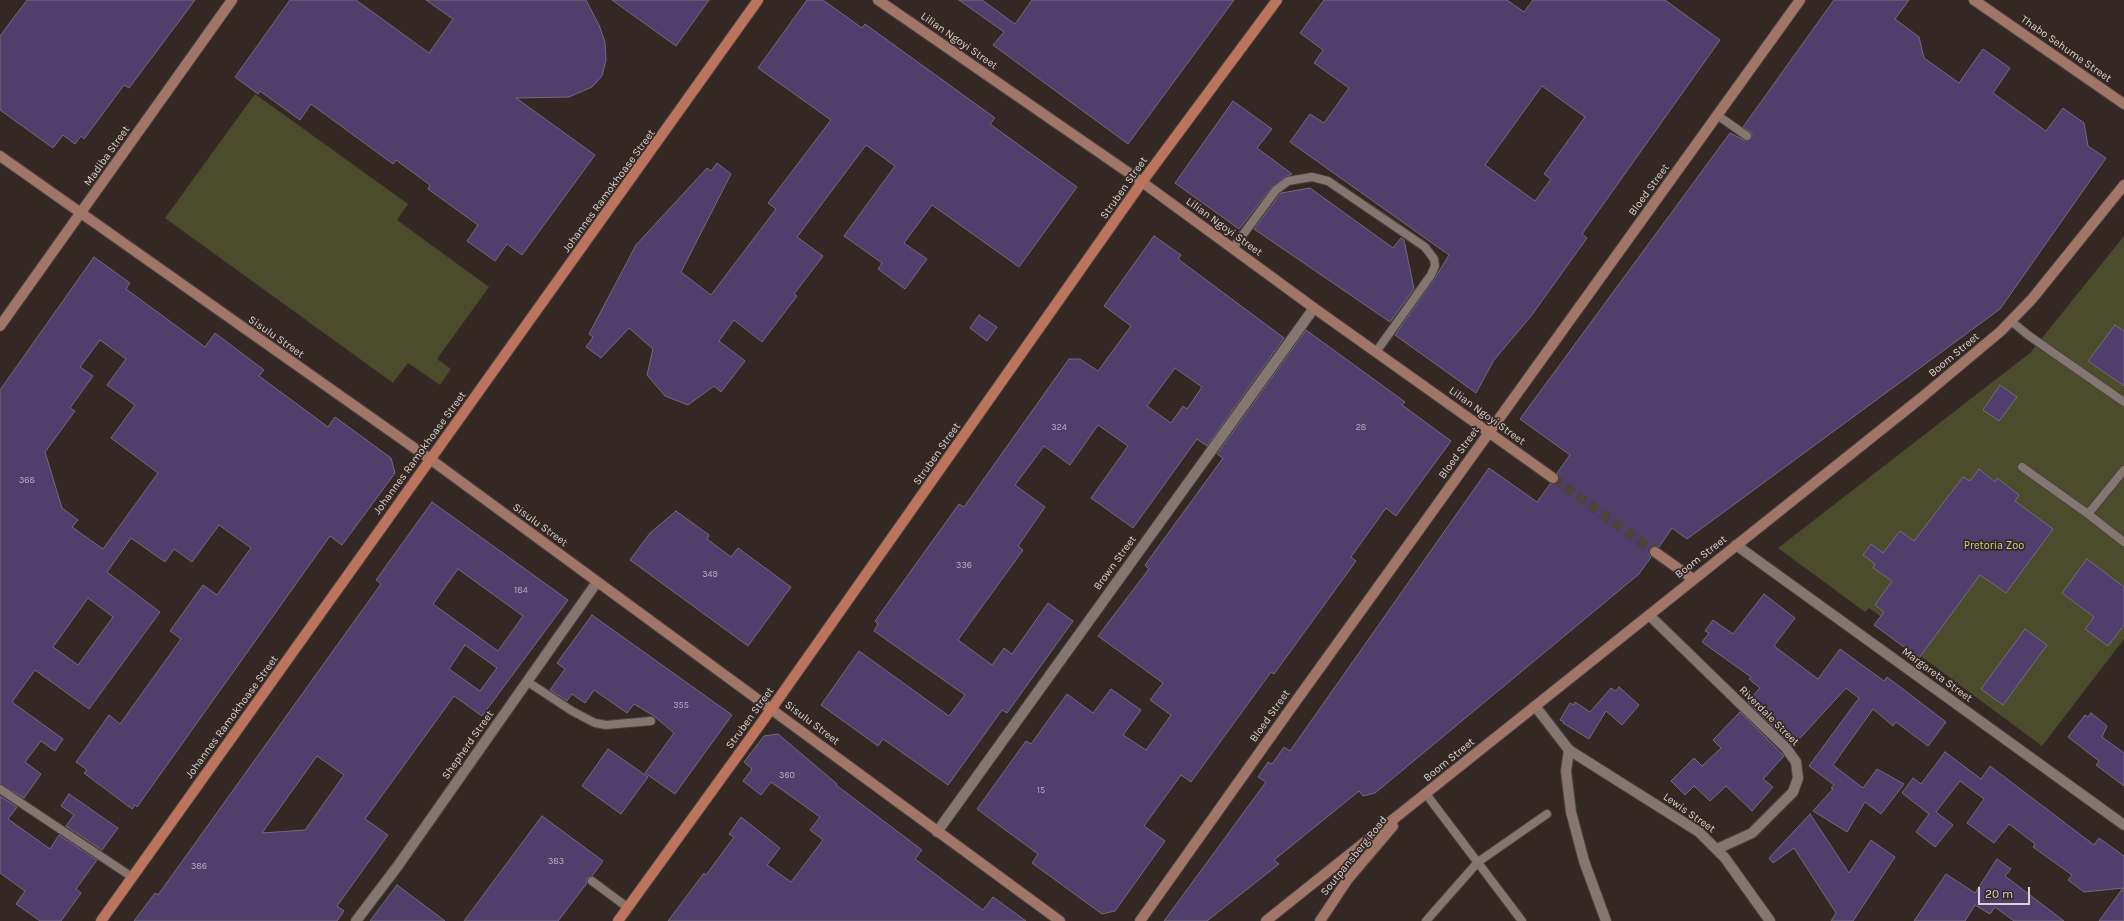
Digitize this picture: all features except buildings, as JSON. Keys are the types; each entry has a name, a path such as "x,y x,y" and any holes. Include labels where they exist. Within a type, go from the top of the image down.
{"main road":[{"name":"Madiba Street","path":"0,326 232,0"},
{"name":"Johannes Ramokhoase Street","path":"101,921 430,459 522,333 758,0"},
{"name":"Lilian Ngoyi Street","path":"878,0 1142,182 1314,308 1553,478"},
{"name":"Struben Street","path":"618,921 772,708 1142,182 1277,0"},
{"name":"Bloed Street","path":"1140,921 1800,0"},
{"name":"Thabo Sehume Street","path":"1974,0 2124,104"},
{"name":"Sisulu Street","path":"0,156 430,459 772,708 937,832 1060,921"},
{"name":"Boom Street","path":"1266,921 1921,398 2011,321 2124,185"},
{"path":"1655,552 1693,579"},
{"name":"Soutpansberg Road","path":"1320,921 1348,879 1408,809"}],"street":[{"name":"Brown Street","path":"937,832 1314,308"},
{"name":"Margareta Street","path":"1736,545 2124,825"},
{"name":"Shepherd Street","path":"356,921 598,582"},
{"name":"Riverdale Street","path":"1649,615 1786,748 1796,762 1798,778 1793,792 1752,833 1717,849"},
{"name":"Lewis Street","path":"1535,706 1569,750 1686,822 1717,849 1770,921"},
{"path":"1569,750 1566,771 1571,812 1584,861 1606,921"}],"lane":[{"path":"1717,115 1747,136"},
{"path":"1233,248 1276,190 1288,181 1312,177 1328,181 1425,247 1434,259 1435,266 1431,275 1376,352"},
{"path":"2011,321 2028,335 2124,402"},
{"path":"2022,467 2088,514 2124,542"},
{"path":"2088,514 2124,470"},
{"path":"528,682 572,711 596,722 606,725 651,721"},
{"path":"0,789 132,877"},
{"path":"1426,794 1522,921"},
{"path":"1426,921 1478,862 1547,814"},
{"path":"592,881 628,907"}],"green space":[{"path":"255,94 408,204 397,220 489,287 437,359 451,369 440,385 408,363 393,383 165,218"},
{"name":"Pretoria Zoo","path":"2124,236 2124,639 2042,746 1880,626 1884,619 1869,608 1865,612 1778,548 2030,353"}],"tunnel":[{"path":"1553,478 1655,552"}]}
